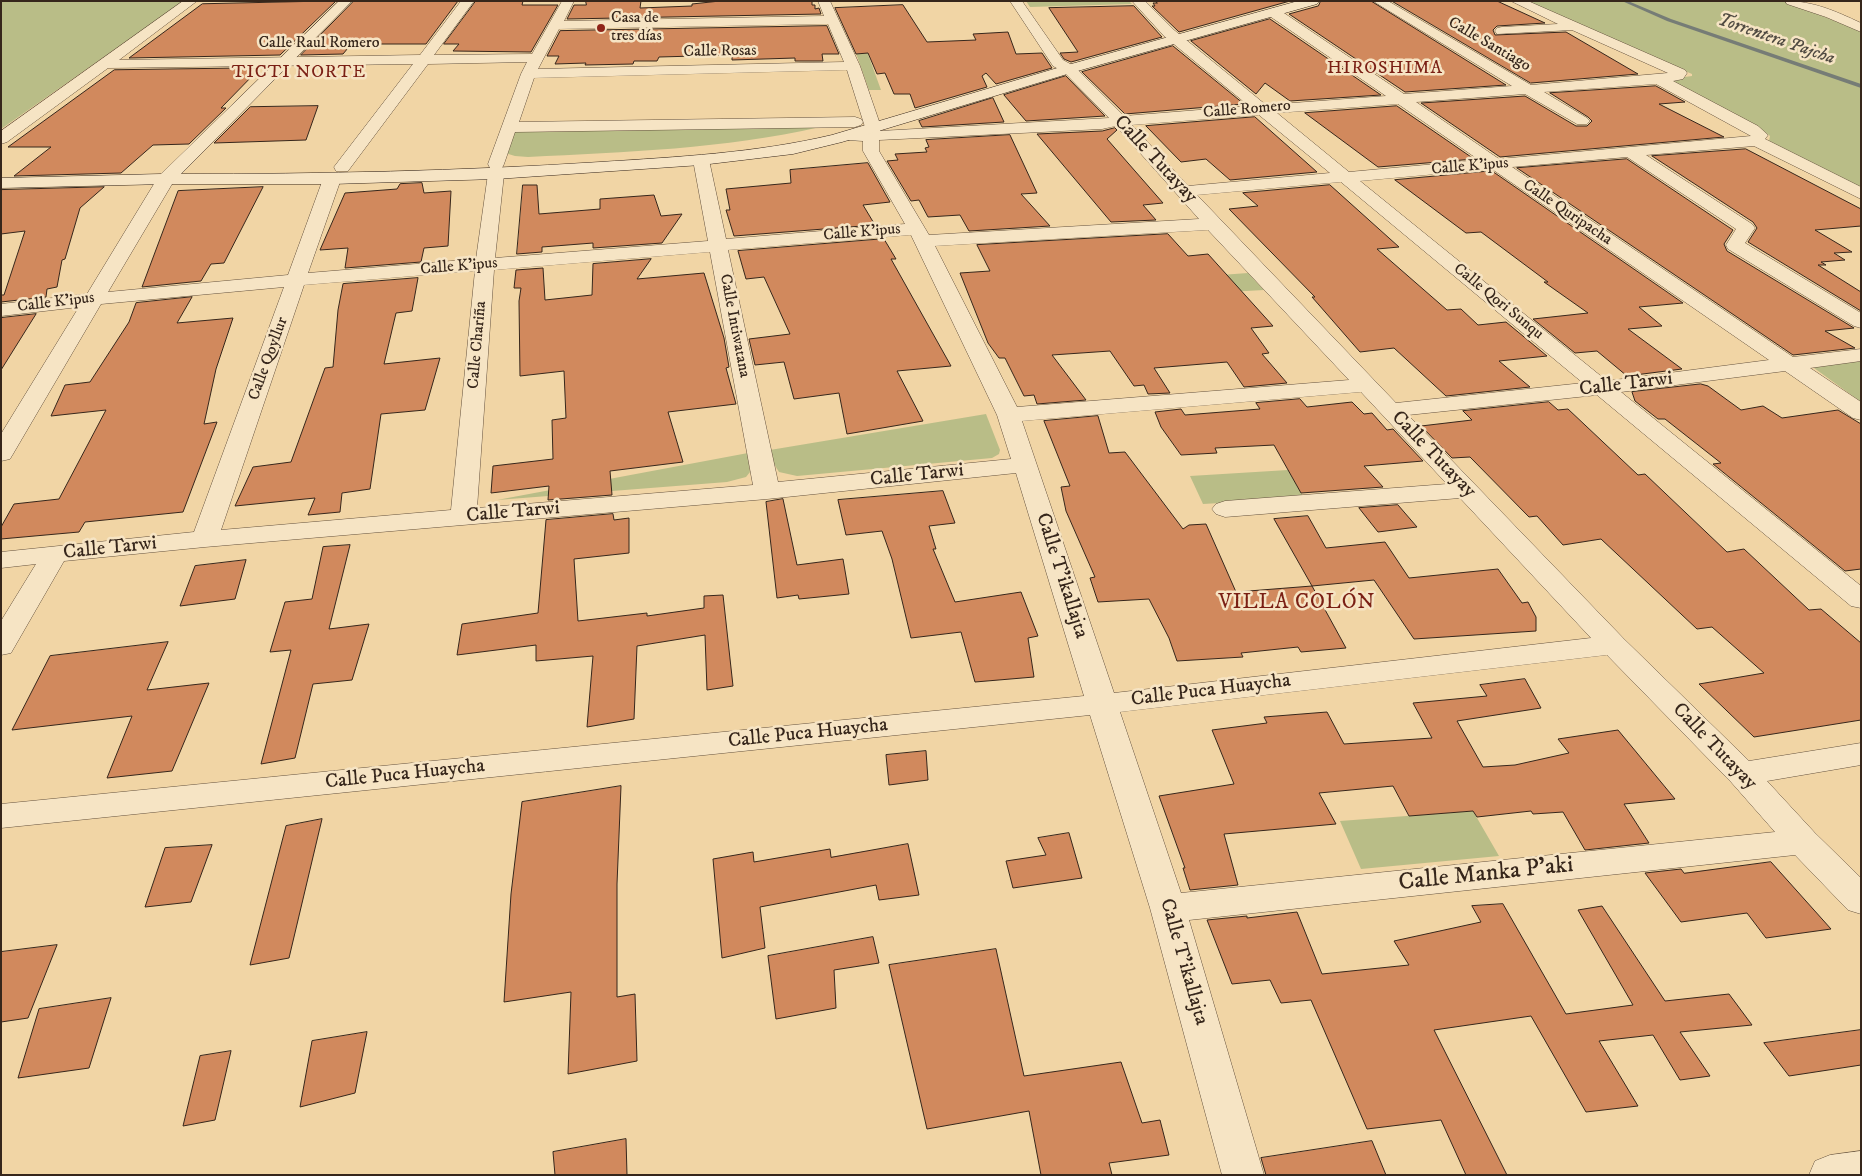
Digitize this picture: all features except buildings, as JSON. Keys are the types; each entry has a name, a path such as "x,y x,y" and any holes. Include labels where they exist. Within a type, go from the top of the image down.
{"street":[{"path":"1,139 191,1"},
{"path":"1,454 170,174 346,1"},
{"name":"Calle Qoyllur","path":"205,538 337,173 468,1"},
{"name":"Calle Chariña","path":"463,517 485,265 496,169 528,74 568,1"},
{"name":"Calle T'ikallajta","path":"824,1 853,66 871,151 920,235 1009,415 1168,908 1244,1175"},
{"name":"Calle Tutayay","path":"1016,1 1064,66 1120,121 1213,224 1614,645 1742,774 1803,842 1861,900"},
{"name":"Calle Qori Sunqu","path":"1138,1 1174,36 1861,600"},
{"path":"1174,36 1284,1"},
{"path":"1,171 170,174 337,173 496,169 701,160 793,149 836,139 867,126 1064,66 1313,1"},
{"name":"Calle Santiago","path":"1379,1 1582,121"},
{"path":"1517,1 1572,27"},
{"path":"1791,1 1857,24"},
{"name":"Calle Quripacha","path":"1273,12 1861,413"},
{"path":"1831,14 1861,13"},
{"path":"555,25 831,20"},
{"path":"1502,31 1572,27"},
{"name":"Calle Romero","path":"867,126 1102,124 1264,109 1658,79 1678,76 1680,73 1572,27"},
{"name":"Calle Raul Romero","path":"102,64 536,58"},
{"name":"Calle Rosas","path":"528,74 853,66"},
{"path":"1658,79 1752,128 1760,135 1756,142 1861,194"},
{"path":"510,127 867,126"},
{"path":"496,169 742,145 867,126"},
{"name":"Calle K'ipus","path":"1185,191 1756,142"},
{"path":"1630,152 1746,228 1735,246 1861,322"},
{"name":"Calle Intiwatana","path":"701,160 767,491"},
{"path":"1,183 170,174"},
{"name":"Calle K'ipus","path":"1,310 93,299 297,280 718,245 1213,224"},
{"name":"Calle Tarwi","path":"1390,410 1603,388 1861,355"},
{"path":"1009,415 1367,385"},
{"name":"Calle Tarwi","path":"1,560 54,556 205,538 767,491 1026,465"},
{"path":"1225,509 1467,490"},
{"path":"1,646 54,556"},
{"name":"Calle Puca Huaycha","path":"1,816 1102,704 1614,645"},
{"path":"1742,774 1861,754"},
{"name":"Calle Manka P'aki","path":"1168,908 1803,842"},
{"path":"1830,1175 1861,1171"}],"green space":[{"path":"1,1 184,1 1,129"},
{"path":"1026,1 1129,1 1132,4 1030,7"},
{"path":"1522,1 1784,1 1861,31 1861,190 1769,141 1770,136 1765,132 1669,82 1670,79 1692,76 1692,74"},
{"path":"853,13 881,90 869,90 842,14"},
{"path":"820,127 748,140 675,148 528,157 505,153 514,132 517,131"},
{"path":"1248,273 1264,290 1192,294 1180,278"},
{"path":"1861,358 1861,402 1814,368 1814,366"},
{"path":"986,414 1000,450 999,454 992,458 797,476 779,472 774,464 770,450"},
{"path":"748,453 750,472 746,477 727,482 497,500"},
{"path":"1288,470 1304,498 1203,504 1190,476"},
{"path":"1473,811 1499,856 1361,869 1340,821"}],"waterway":[{"name":"Torrentera Pajcha","path":"1624,1 1669,20 1861,86"}],"place":[{"name":"Casa de tres días","path":"601,28"}],"district":[{"name":"HIROSHIMA","path":"1385,69"},
{"name":"TICTI NORTE","path":"299,73"},
{"name":"VILLA COLÓN","path":"1297,604"}]}
